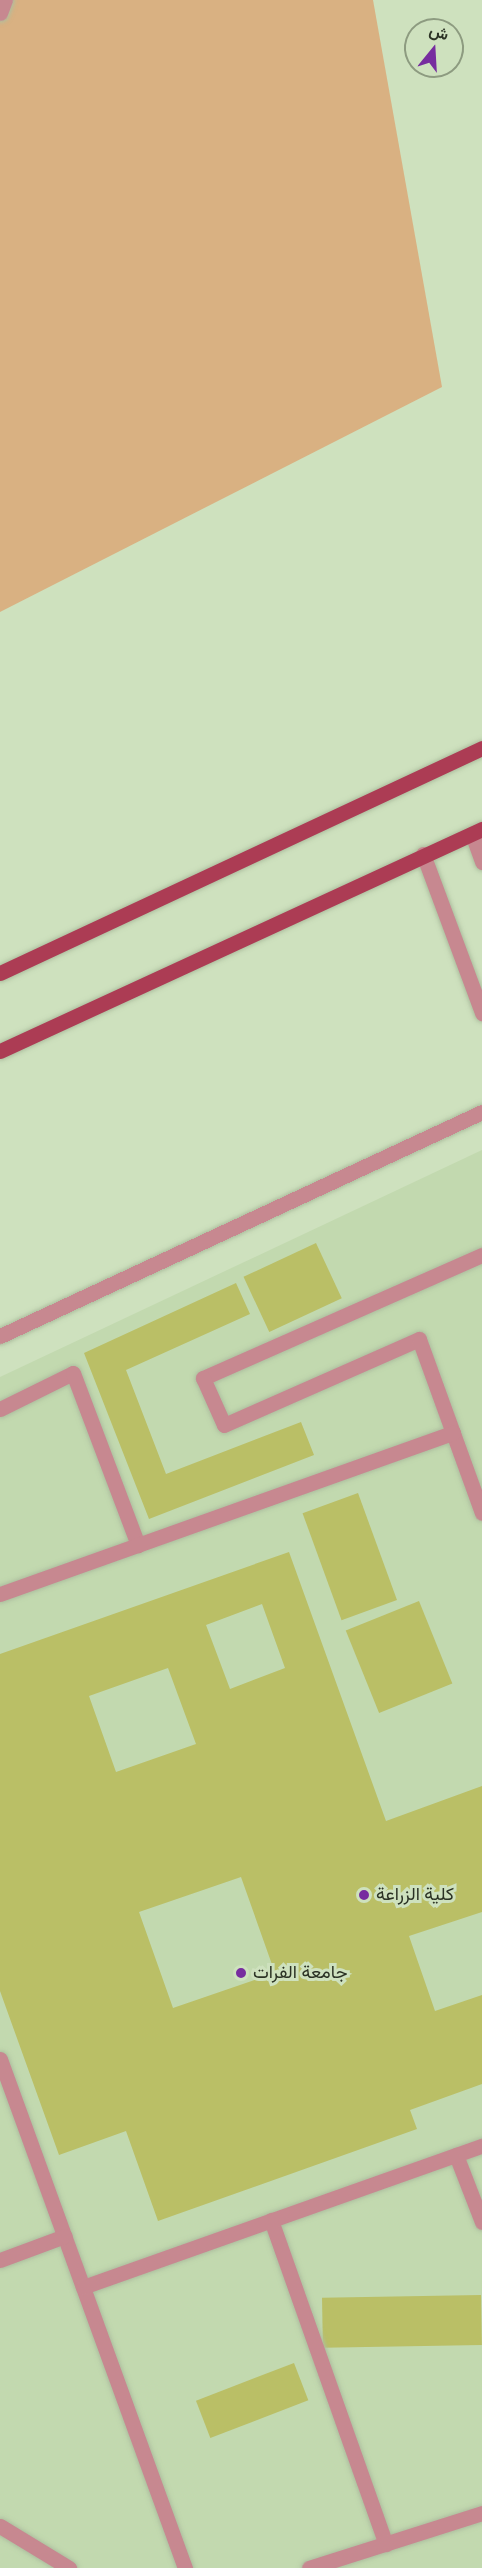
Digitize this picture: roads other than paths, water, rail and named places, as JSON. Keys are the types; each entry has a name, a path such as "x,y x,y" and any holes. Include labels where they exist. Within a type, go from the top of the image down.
{"main road":[{"path":"0,973 482,748"},
{"path":"0,1051 423,854 477,832"}],"street":[{"path":"0,13 5,0"},
{"path":"477,832 482,862"},
{"path":"423,854 482,1013"},
{"path":"0,1336 482,1112"},
{"path":"482,1255 203,1378 224,1425 419,1339 482,1513"},
{"path":"0,1408 74,1373 138,1545"},
{"path":"0,1594 453,1433"},
{"path":"0,2059 185,2568"},
{"path":"83,2287 482,2146"},
{"path":"456,2155 482,2222"},
{"path":"271,2220 386,2544"},
{"path":"0,2260 65,2236"},
{"path":"309,2568 482,2513"},
{"path":"0,2526 69,2568"}],"place":[{"name":"كلية الزراعة","path":"364,1895"},
{"name":"جامعة الفرات","path":"241,1973"}]}
